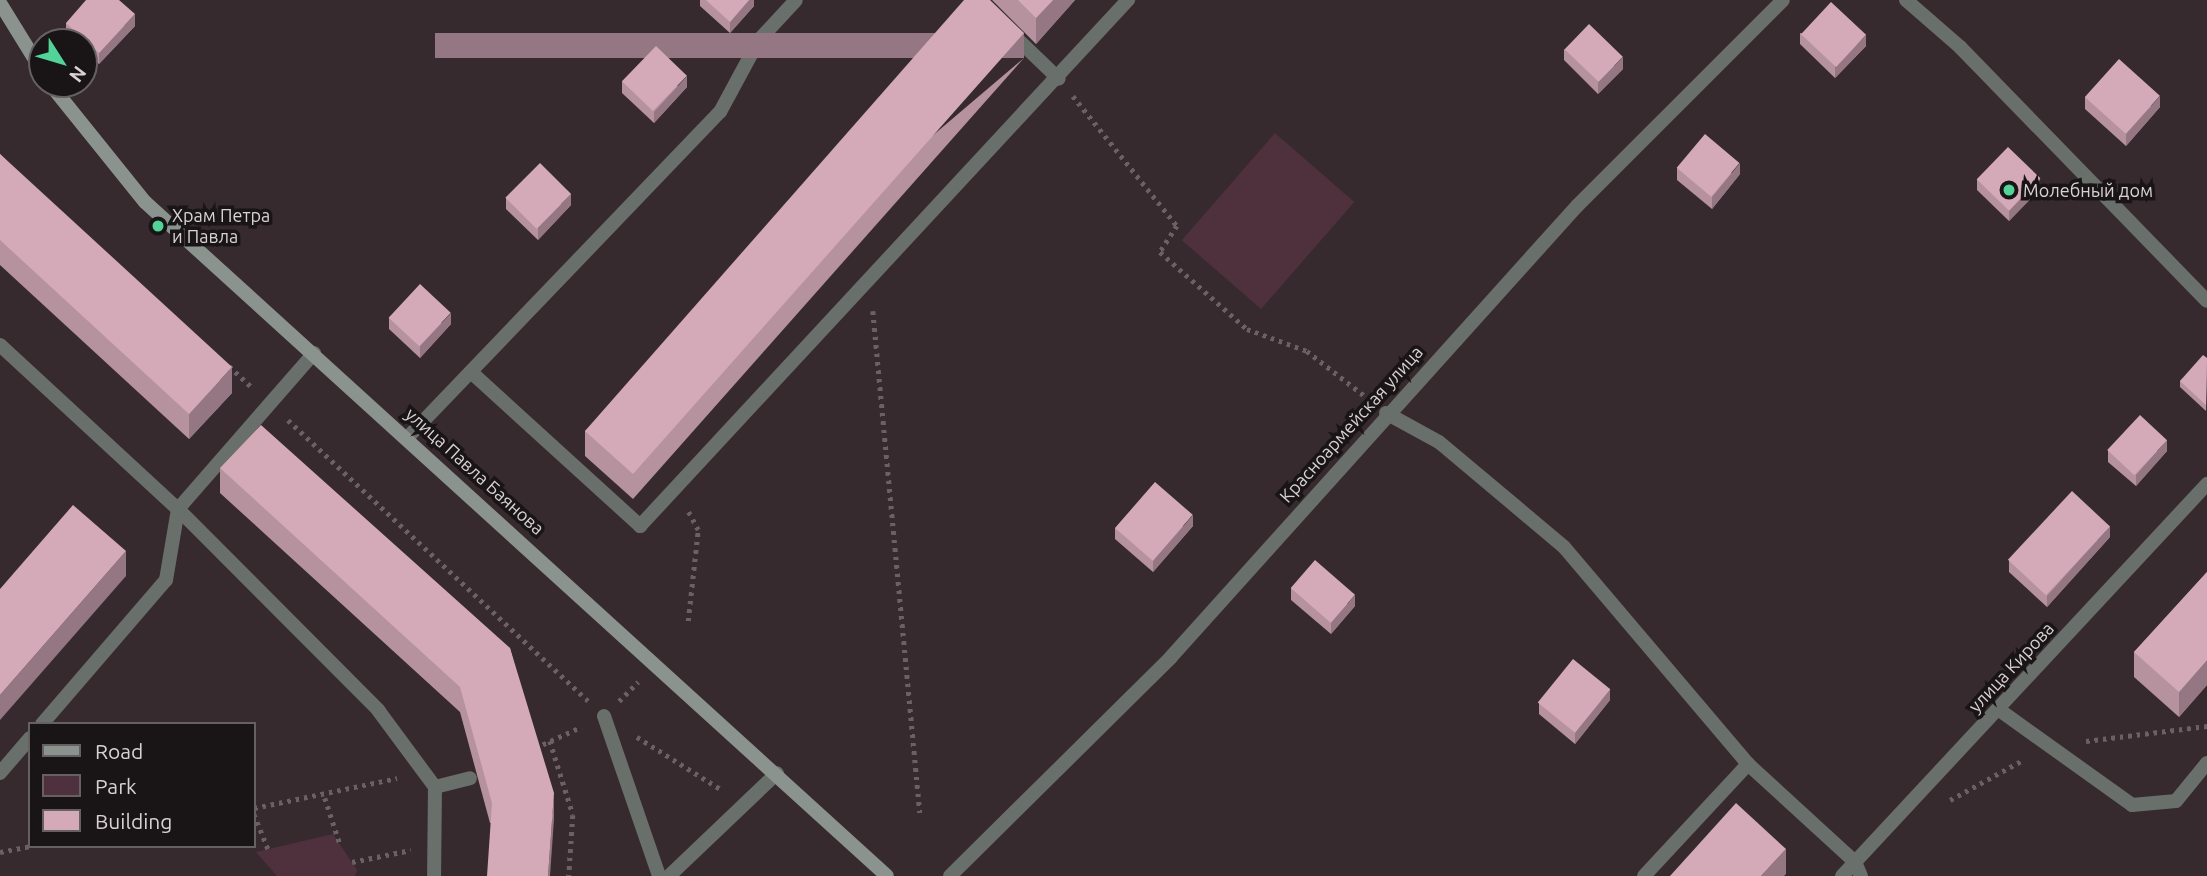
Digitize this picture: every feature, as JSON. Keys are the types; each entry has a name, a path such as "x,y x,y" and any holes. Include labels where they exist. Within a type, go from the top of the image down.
{"main road":[{"path":"1,2 28,47"},
{"name":"улица Павла Баянова","path":"61,98 145,202 408,437 887,876"}],"street":[{"path":"408,437 720,112 759,40 796,0"},
{"path":"471,372 640,526 1059,79 1128,0"},
{"name":"Красноармейская улица","path":"950,876 1171,657 1386,413 1577,206 1783,0"},
{"path":"1906,0 1960,47 2207,301"},
{"path":"996,18 1059,79"},
{"path":"0,345 178,509 378,710 426,770 435,787 434,876"},
{"path":"45,722 166,580 178,509 314,353"},
{"path":"1386,413 1439,442 1564,547 1748,764 1855,862 1861,876"},
{"name":"улица Кирова","path":"1842,876 2207,484"},
{"path":"1998,709 2133,805 2176,801 2207,763"},
{"path":"604,716 659,876"},
{"path":"0,773 28,740"},
{"path":"1644,876 1748,764"},
{"path":"669,876 741,802 777,773"},
{"path":"435,787 470,778"}],"path":[{"path":"1059,79 1177,226 1160,252 1247,329 1307,352 1386,413"},
{"path":"870,279 920,813"},
{"path":"220,358 604,716 741,802"},
{"path":"677,488 698,530 688,621"},
{"path":"527,751 550,741 573,815 569,876"},
{"path":"256,808 325,798 426,770"},
{"path":"325,798 340,844"},
{"path":"256,819 268,849"},
{"path":"352,862 436,845"},
{"path":"0,852 28,847"}],"green space":[{"path":"1275,133 1354,202 1261,309 1182,240"},
{"path":"333,834 357,870 355,876 277,876 256,852"}],"building":[{"path":"86,0 119,0 135,14 99,53 98,28 72,28 66,23"},
{"path":"706,0 749,0 730,22"},
{"path":"964,0 990,0 1024,33 633,474 585,431"},
{"path":"1018,0 1053,0 1036,18"},
{"path":"1831,2 1866,35 1836,67 1801,34"},
{"path":"1589,24 1623,57 1598,82 1565,49"},
{"path":"656,46 687,76 653,111 622,81"},
{"path":"2119,59 2160,96 2126,134 2085,97"},
{"path":"1705,134 1739,163 1711,197 1677,168"},
{"name":"Молебный дом","path":"2008,147 2040,178 2009,211 1977,179"},
{"path":"0,154 232,367 189,414 0,240"},
{"path":"540,163 571,194 536,229 505,198"},
{"path":"420,284 451,313 419,346 389,318"},
{"path":"2203,355 2207,358 2206,405 2180,381"},
{"path":"2140,415 2167,440 2134,475 2107,450"},
{"path":"261,425 510,648 554,793 548,876 487,876 492,803 460,687 220,468"},
{"path":"1155,482 1193,515 1153,561 1115,528"},
{"path":"2072,491 2110,526 2046,595 2008,560"},
{"path":"73,505 126,551 0,695 0,589"},
{"path":"1315,560 1355,595 1331,623 1291,588"},
{"path":"2207,572 2207,660 2179,692 2134,652"},
{"path":"1573,659 1610,689 1575,733 1538,703"},
{"path":"1736,803 1786,849 1761,876 1670,876"}],"place":[{"name":"Молебный дом","path":"2009,190"},
{"name":"Храм Петра и Павла","path":"158,226"}]}
